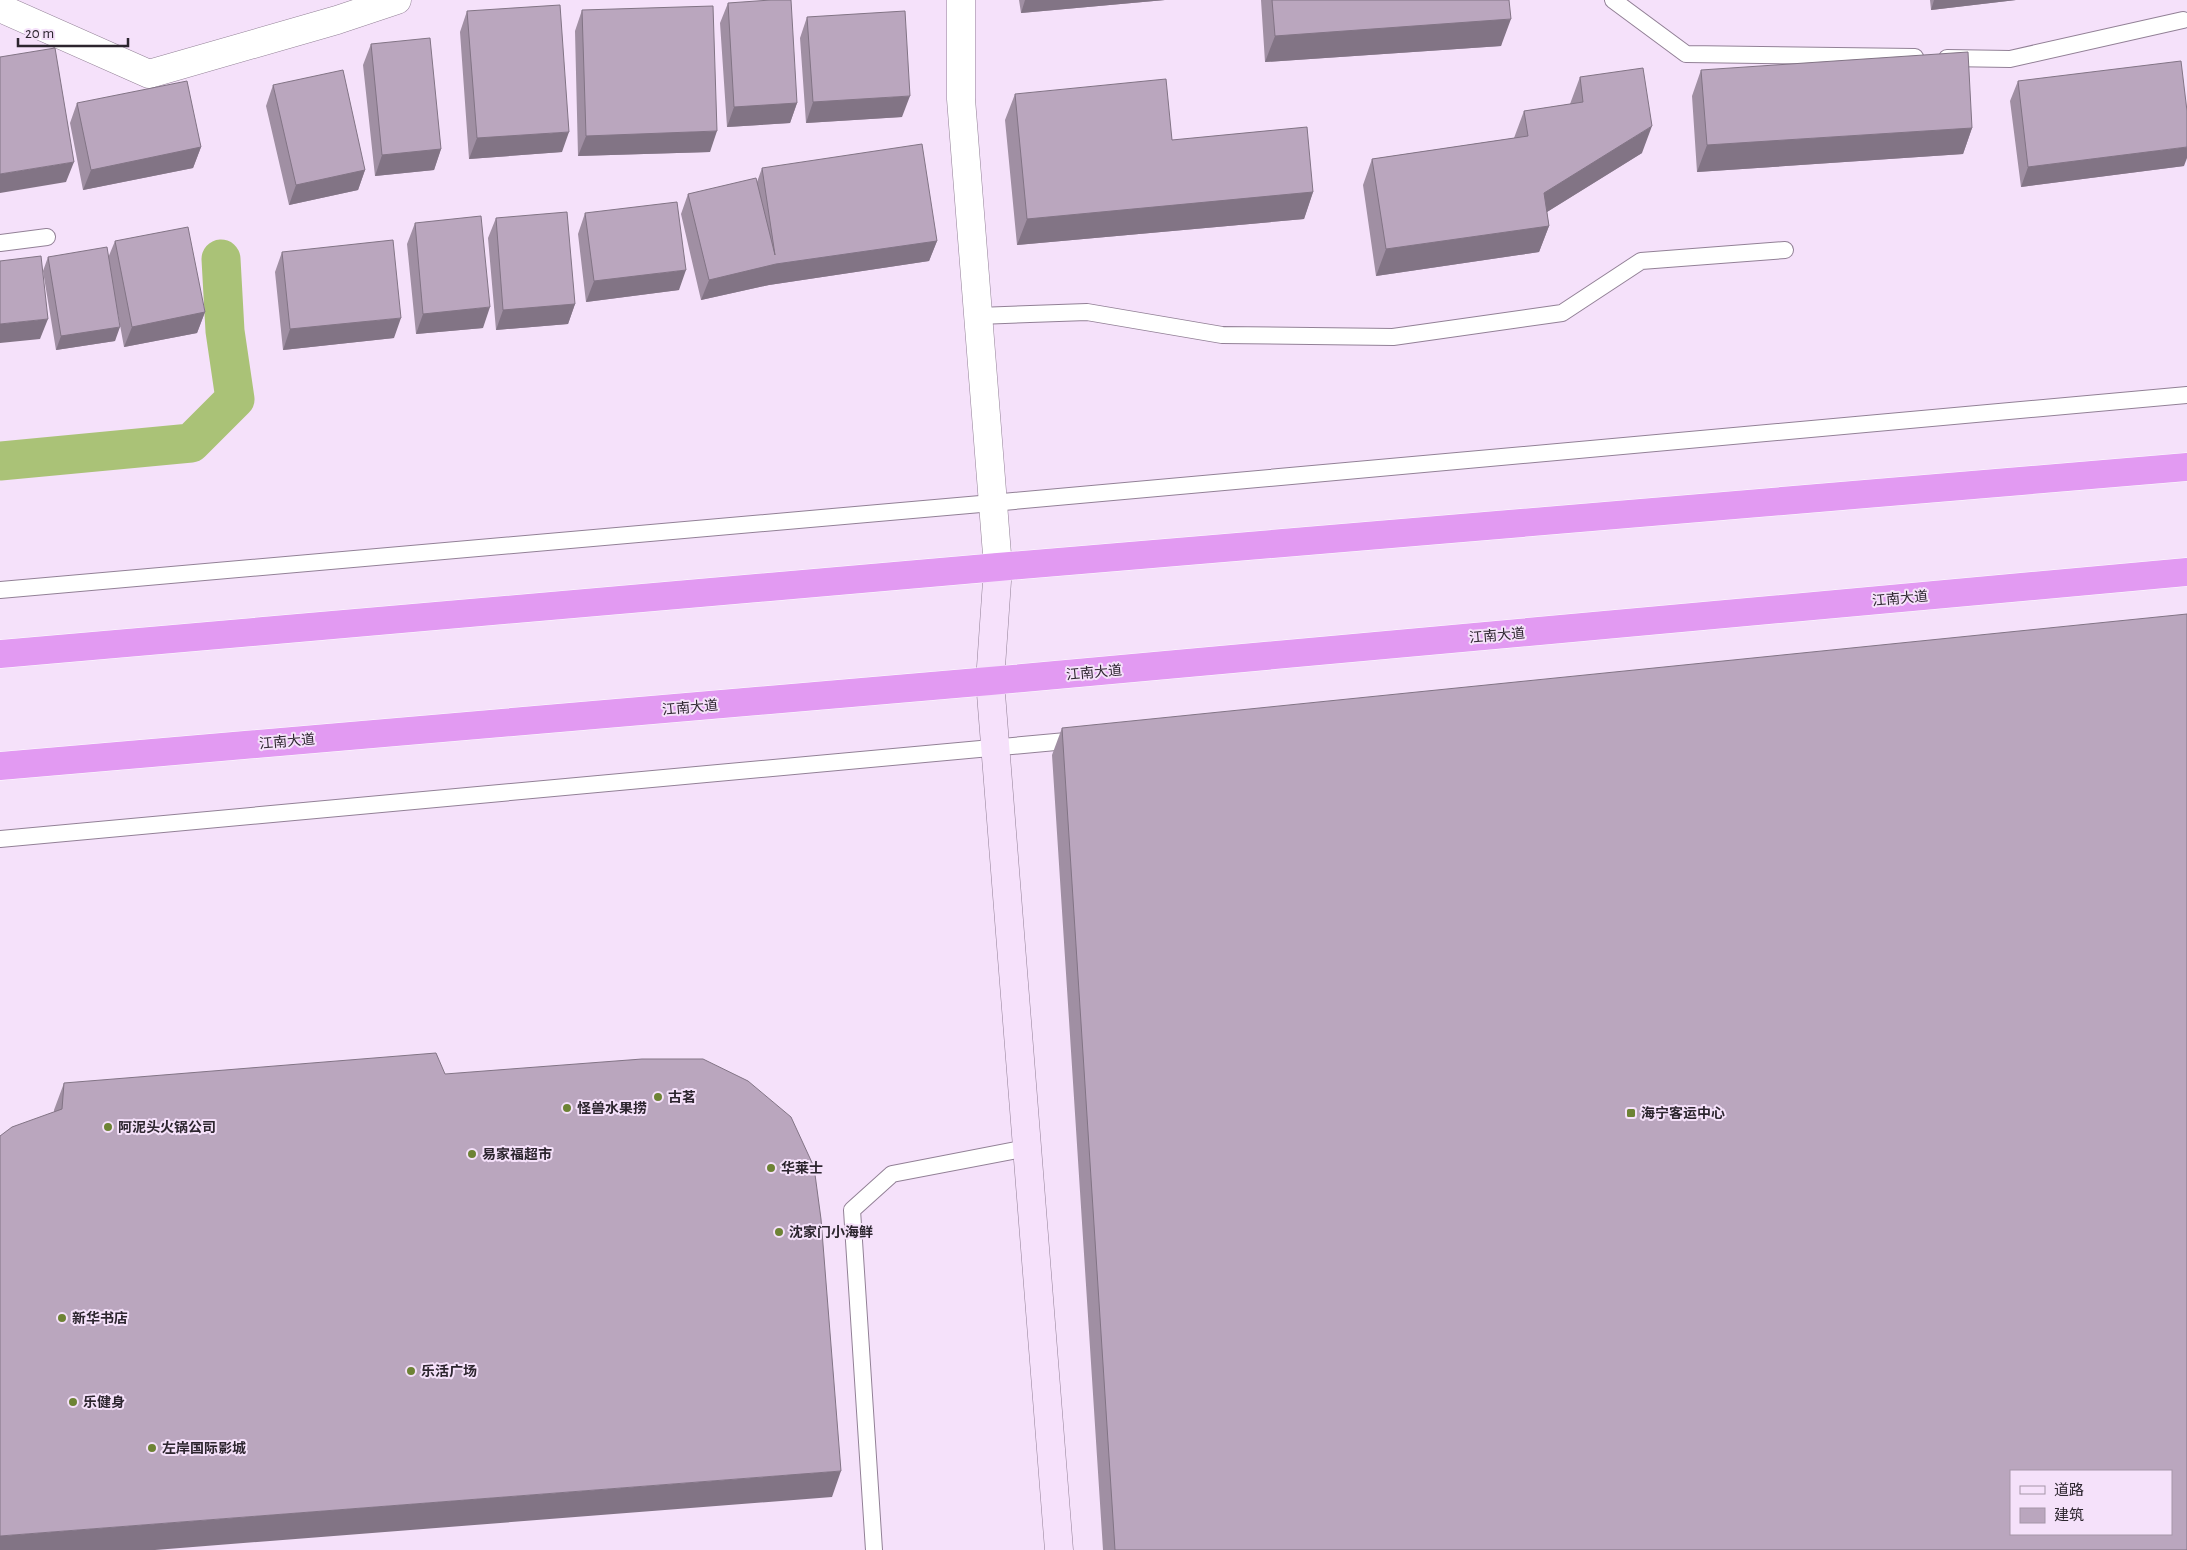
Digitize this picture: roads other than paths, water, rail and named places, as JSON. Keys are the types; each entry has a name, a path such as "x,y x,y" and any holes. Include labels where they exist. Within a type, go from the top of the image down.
{"highway":[{"path":"0,654 998,567 2187,467"},
{"name":"江南大道","path":"0,766 990,681 2187,572"}],"street":[{"path":"0,8 149,74 337,20 397,0"},
{"path":"961,0 961,98 998,567 990,681 1059,1550"}],"lane":[{"path":"1613,0 1686,54 2010,58 2186,20"},
{"path":"0,242 48,237"},
{"path":"978,316 1087,312 1222,335 1393,337 1562,313 1641,261 1785,250"},
{"path":"0,590 2187,395"},
{"path":"0,839 1095,738"},
{"path":"874,1550 852,1210 892,1174 1027,1148"}],"waterway":[{"path":"0,461 191,443 235,399 225,331 221,259"}],"place":[{"name":"古茗","path":"658,1097"},
{"name":"怪兽水果捞","path":"567,1108"},
{"name":"海宁客运中心","path":"1631,1113"},
{"name":"阿泥头火锅公司","path":"108,1127"},
{"name":"易家福超市","path":"472,1154"},
{"name":"华莱士","path":"771,1168"},
{"name":"沈家门小海鲜","path":"779,1232"},
{"name":"新华书店","path":"62,1318"},
{"name":"乐活广场","path":"411,1371"},
{"name":"乐健身","path":"73,1402"},
{"name":"左岸国际影城","path":"152,1448"}]}
